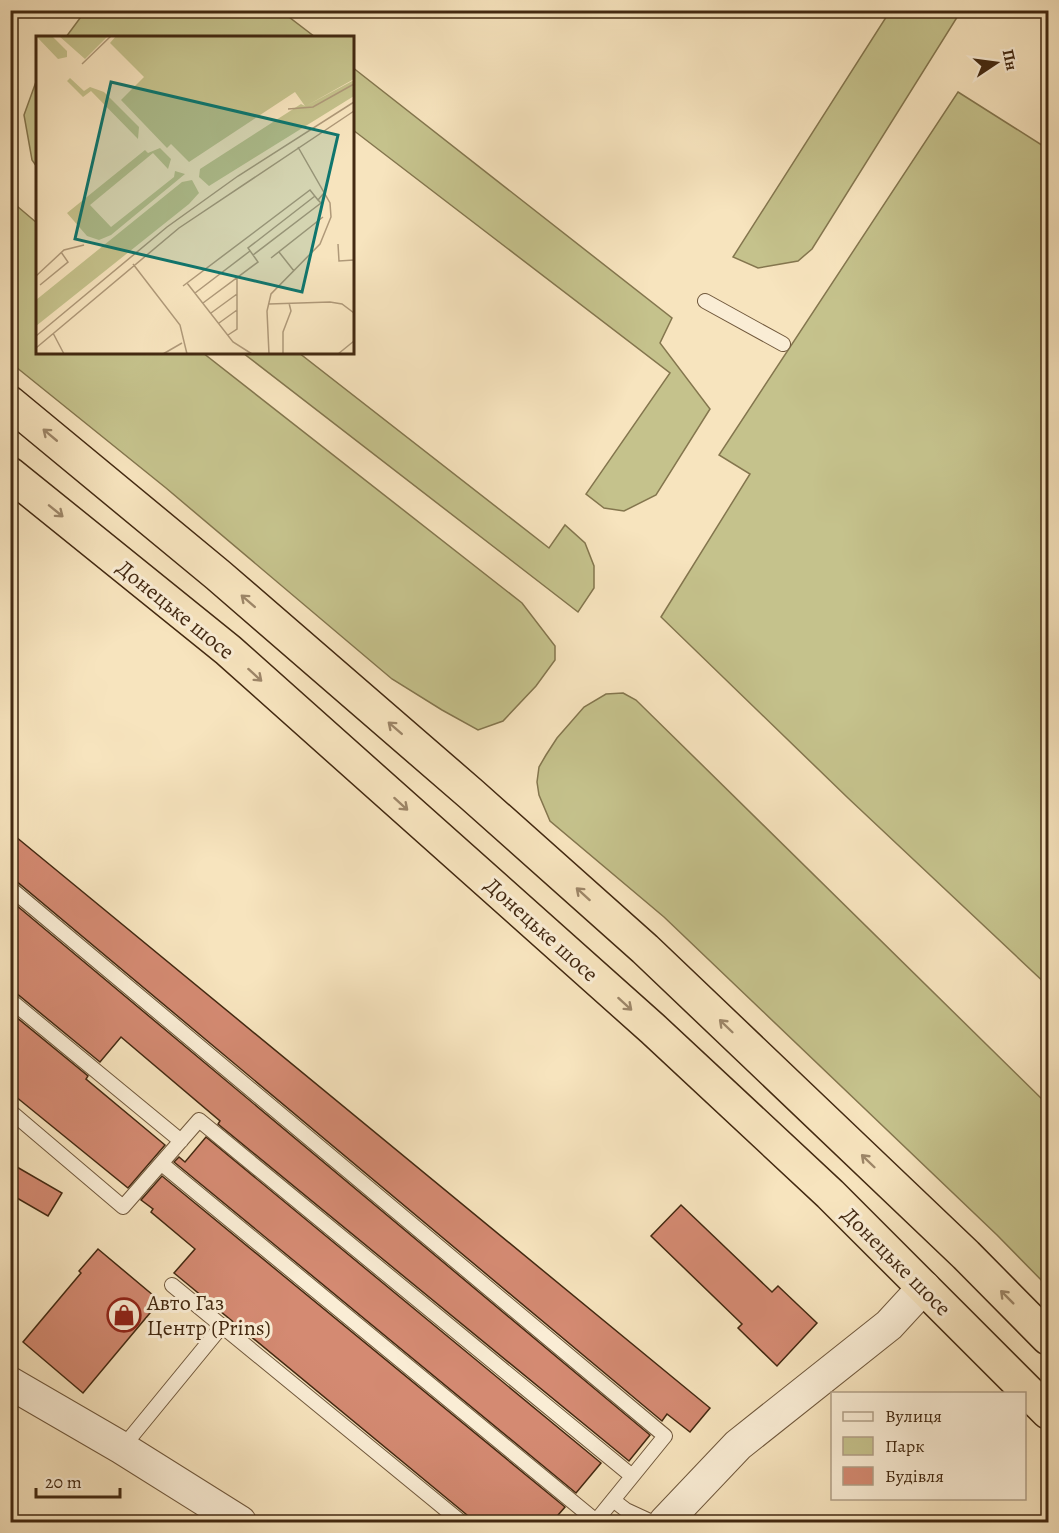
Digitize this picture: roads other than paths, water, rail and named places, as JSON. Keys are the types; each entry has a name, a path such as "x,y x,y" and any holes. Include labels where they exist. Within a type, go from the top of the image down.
{"highway":[{"path":"10,403 218,575 471,794 645,949 966,1255 1048,1338"},
{"name":"Донецьке шосе","path":"10,474 228,650 644,1021 830,1194 1048,1412"}],"street":[{"path":"665,1522 738,1445 889,1325 924,1287"},
{"path":"10,1383 240,1522"}],"lane":[{"path":"705,301 783,344"},
{"path":"10,888 666,1436 596,1521 162,1164"},
{"path":"10,1000 181,1141"},
{"path":"10,1111 123,1207 199,1120 632,1476"},
{"path":"172,1285 462,1522"},
{"path":"122,1449 222,1326"},
{"path":"613,1500 627,1510 652,1522"}],"place":[{"name":"Авто Газ Центр (Prins)","path":"124,1315"}]}
